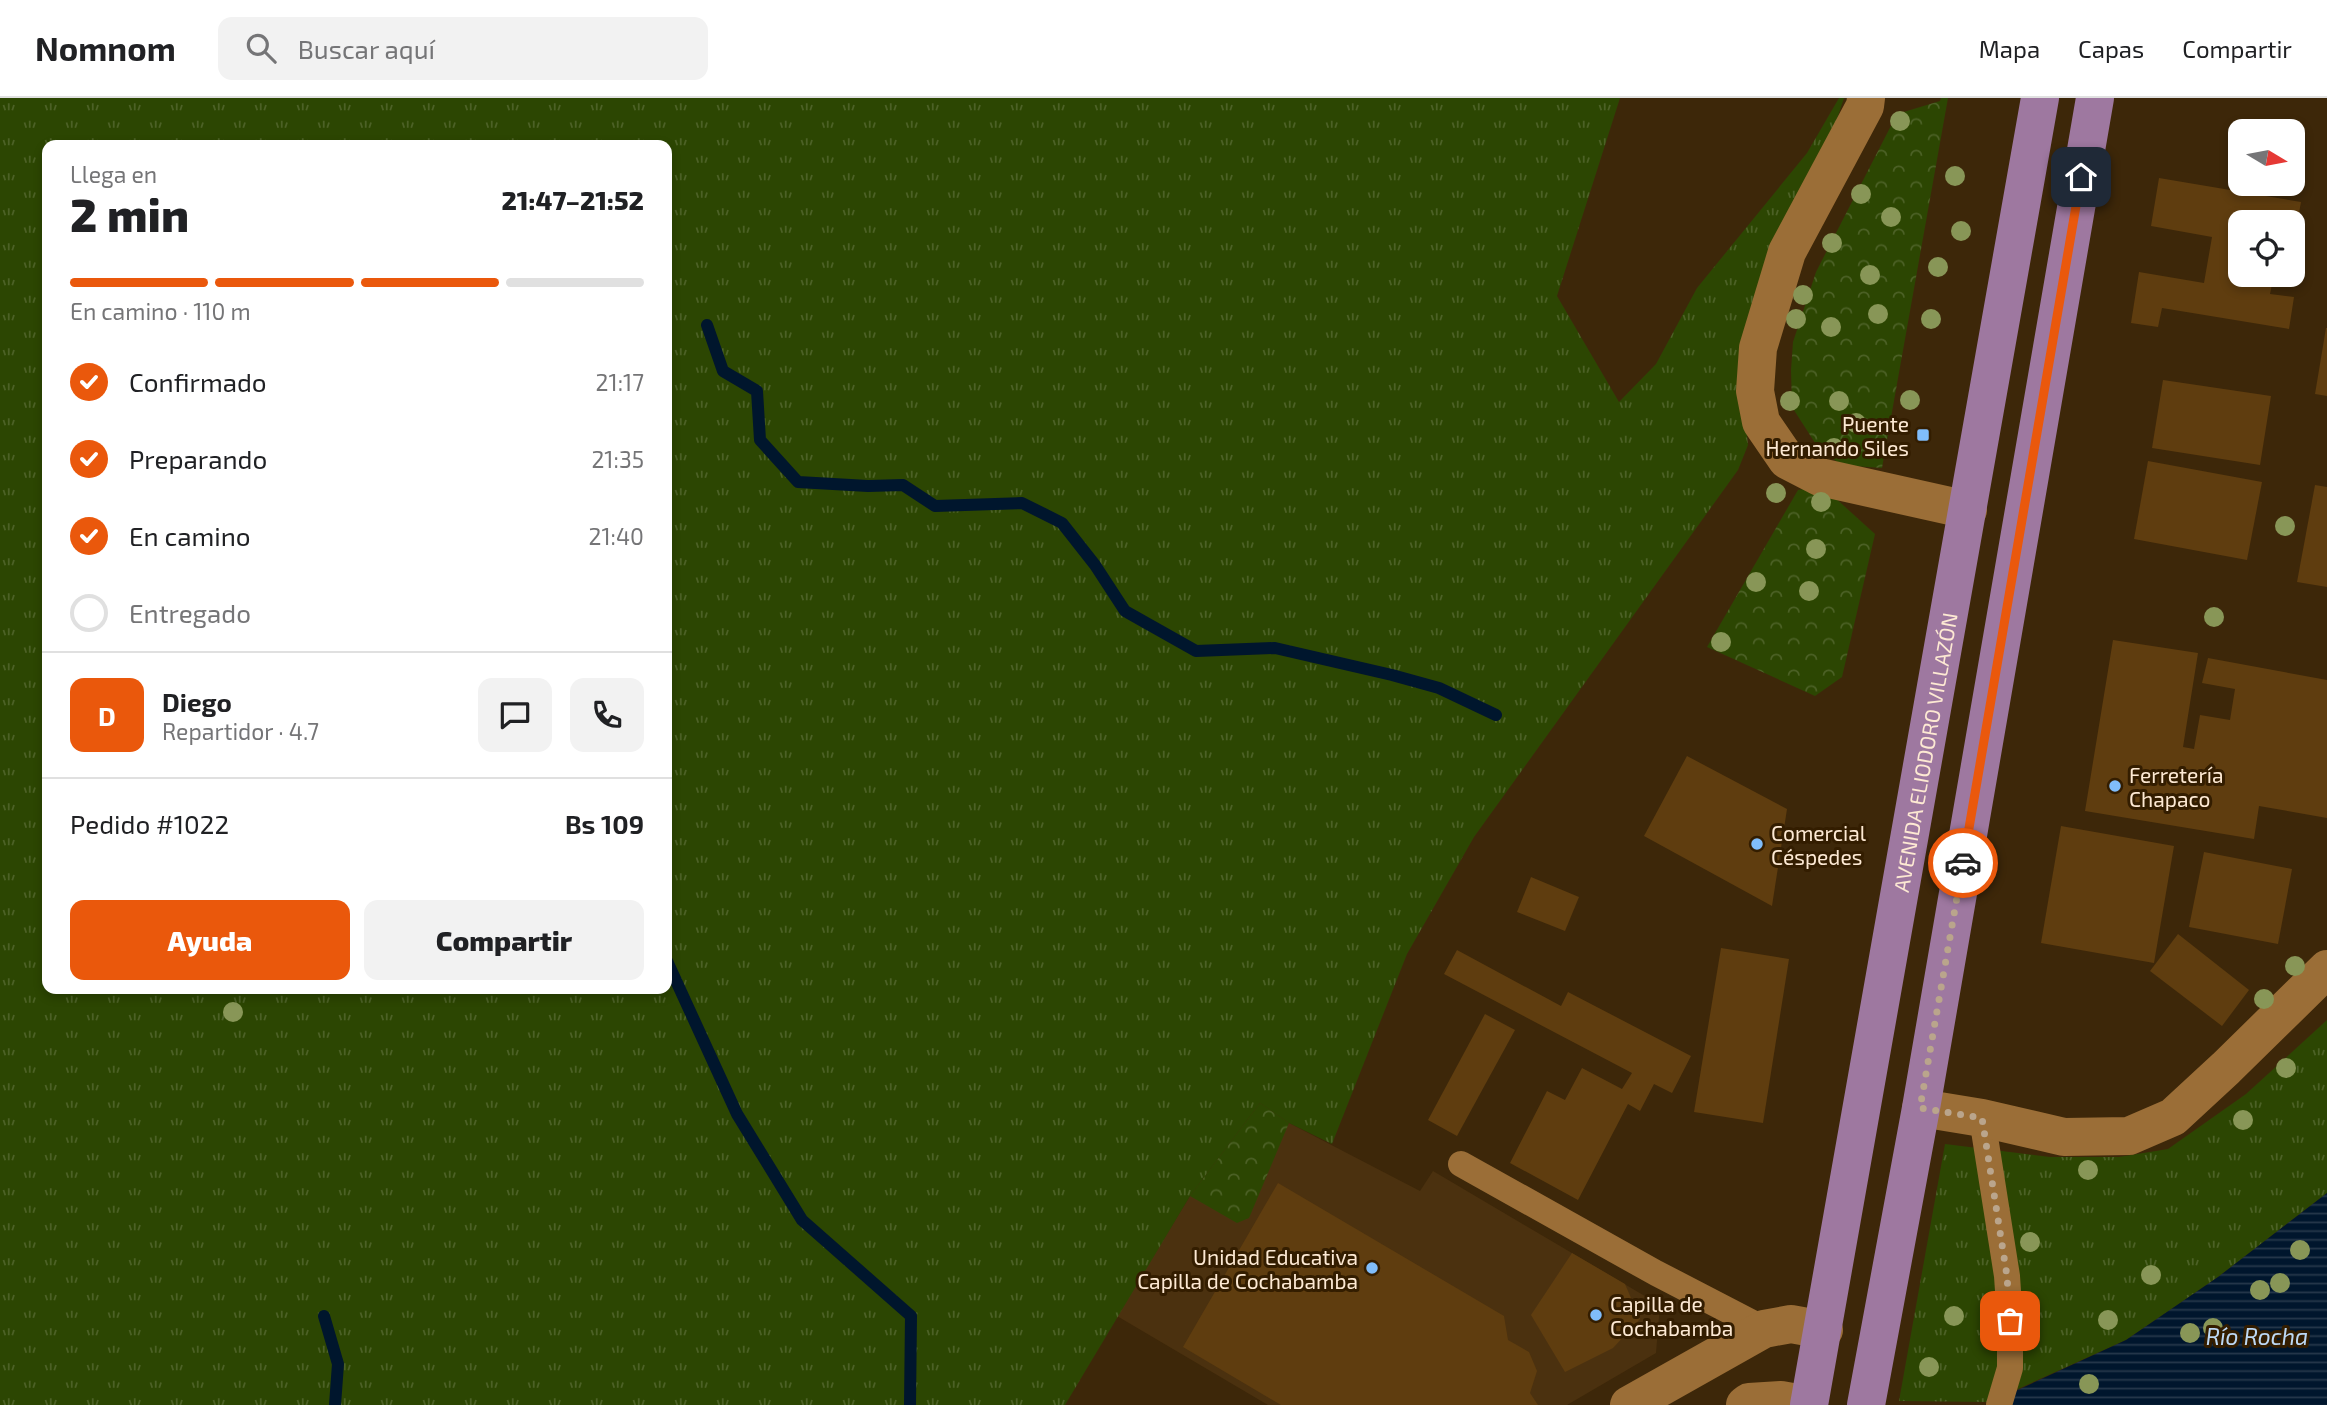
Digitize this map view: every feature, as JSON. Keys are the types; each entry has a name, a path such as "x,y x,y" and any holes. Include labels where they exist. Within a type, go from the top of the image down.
{"highway":[{"name":"AVENIDA ELIODORO VILLAZÓN","path":"1809,1405 2040,98"},
{"path":"1866,1405 2095,98"}],"street":[{"path":"1866,98 1865,106 1787,252 1758,348 1755,391 1761,422 1787,460 1820,477 1968,510"},
{"path":"1920,1108 1982,1118 2064,1137 2129,1136 2173,1117 2226,1069 2327,969"},
{"path":"1629,1405 1764,1329 1791,1324 1824,1330"},
{"path":"1745,1405 1749,1402 1782,1400 1809,1405"}],"lane":[{"path":"1982,1118 2007,1276 2010,1321 2010,1368 1999,1405"},
{"path":"1461,1164 1656,1273 1764,1329"}],"shaded area":[{"name":"Unidad Educativa Capilla de Cochabamba","path":"1260,1103 1289,1123 1420,1191 1433,1171 1660,1305 1656,1353 1567,1405 1268,1405 1117,1316 1190,1196"}],"green space":[{"path":"0,98 1620,98 1557,296 1619,402 1656,364 1697,288 1807,153 1839,98 1844,98 1743,399 1748,445 1738,470 1474,837 1407,954 1332,1144 1289,1123 1260,1103 1190,1196 1065,1405 0,1405"},
{"path":"1941,98 1948,98 1882,468 1841,465 1817,446 1792,407 1793,342 1816,272 1897,114 1940,101"},
{"path":"1809,488 1832,495 1875,534 1842,677 1815,696 1707,647 1798,490"},
{"path":"2327,1020 2327,1193 2218,1277 2126,1340 1989,1402 1899,1401 1945,1144 2050,1157 2119,1157 2168,1149 2246,1094"},
{"path":"1260,1103 1289,1123 1249,1218 1237,1223 1190,1196"}],"water":[{"name":"Río Rocha","path":"2327,1193 2327,1405 1985,1405 2126,1340 2218,1277"}],"building":[{"path":"2159,178 2228,190 2228,196 2266,196 2301,202 2300,210 2228,210 2228,287 2271,287 2270,294 2294,297 2289,329 2162,308 2158,327 2131,323 2139,272 2204,283 2212,237 2151,226"},
{"path":"2327,328 2327,396 2315,394"},
{"path":"2163,380 2271,396 2260,465 2152,448"},
{"path":"2148,461 2262,482 2247,560 2134,539"},
{"path":"2315,485 2327,487 2327,587 2297,582"},
{"path":"2113,640 2198,653 2183,747 2194,749 2200,715 2230,720 2235,689 2202,683 2208,658 2327,680 2327,818 2259,806 2254,839 2085,811"},
{"path":"1687,756 1787,809 1772,906 1644,836"},
{"path":"2061,826 2174,846 2154,963 2041,943"},
{"path":"2204,852 2292,869 2278,944 2189,927"},
{"path":"1531,877 1579,897 1565,931 1517,912"},
{"path":"2178,934 2249,990 2222,1026 2150,971"},
{"path":"1721,948 1789,959 1763,1123 1694,1112"},
{"path":"1457,950 1561,1006 1568,992 1691,1056 1672,1093 1654,1084 1640,1111 1628,1104 1578,1200 1510,1163 1547,1091 1565,1100 1582,1068 1622,1089 1632,1073 1444,974"},
{"path":"1485,1014 1515,1030 1457,1136 1428,1120"},
{"path":"1278,1183 1504,1316 1508,1340 1529,1352 1537,1371 1530,1393 1538,1405 1281,1405 1183,1347"},
{"path":"1572,1253 1625,1284 1640,1319 1613,1348 1565,1372 1531,1315"}],"waterway":[{"path":"707,325 723,371 757,391 760,440 798,482 903,485 935,506 1022,503 1062,523 1095,565 1125,611 1196,651 1275,648 1439,688 1496,715"},
{"path":"672,972 737,1114 802,1220 911,1316 910,1405"},
{"path":"324,1316 338,1364 335,1405"}],"way so far":[{"path":"1963,863 1920,1108 1982,1118 2007,1276 2010,1321"}],"place":[{"name":"Puente Hernando Siles","path":"1923,435"},
{"name":"Ferretería Chapaco","path":"2115,786"},
{"name":"Comercial Céspedes","path":"1757,844"},
{"name":"Unidad Educativa Capilla de Cochabamba","path":"1372,1268"},
{"name":"Capilla de Cochabamba","path":"1596,1315"}],"route":[{"path":"1963,863 2081,177"}]}
